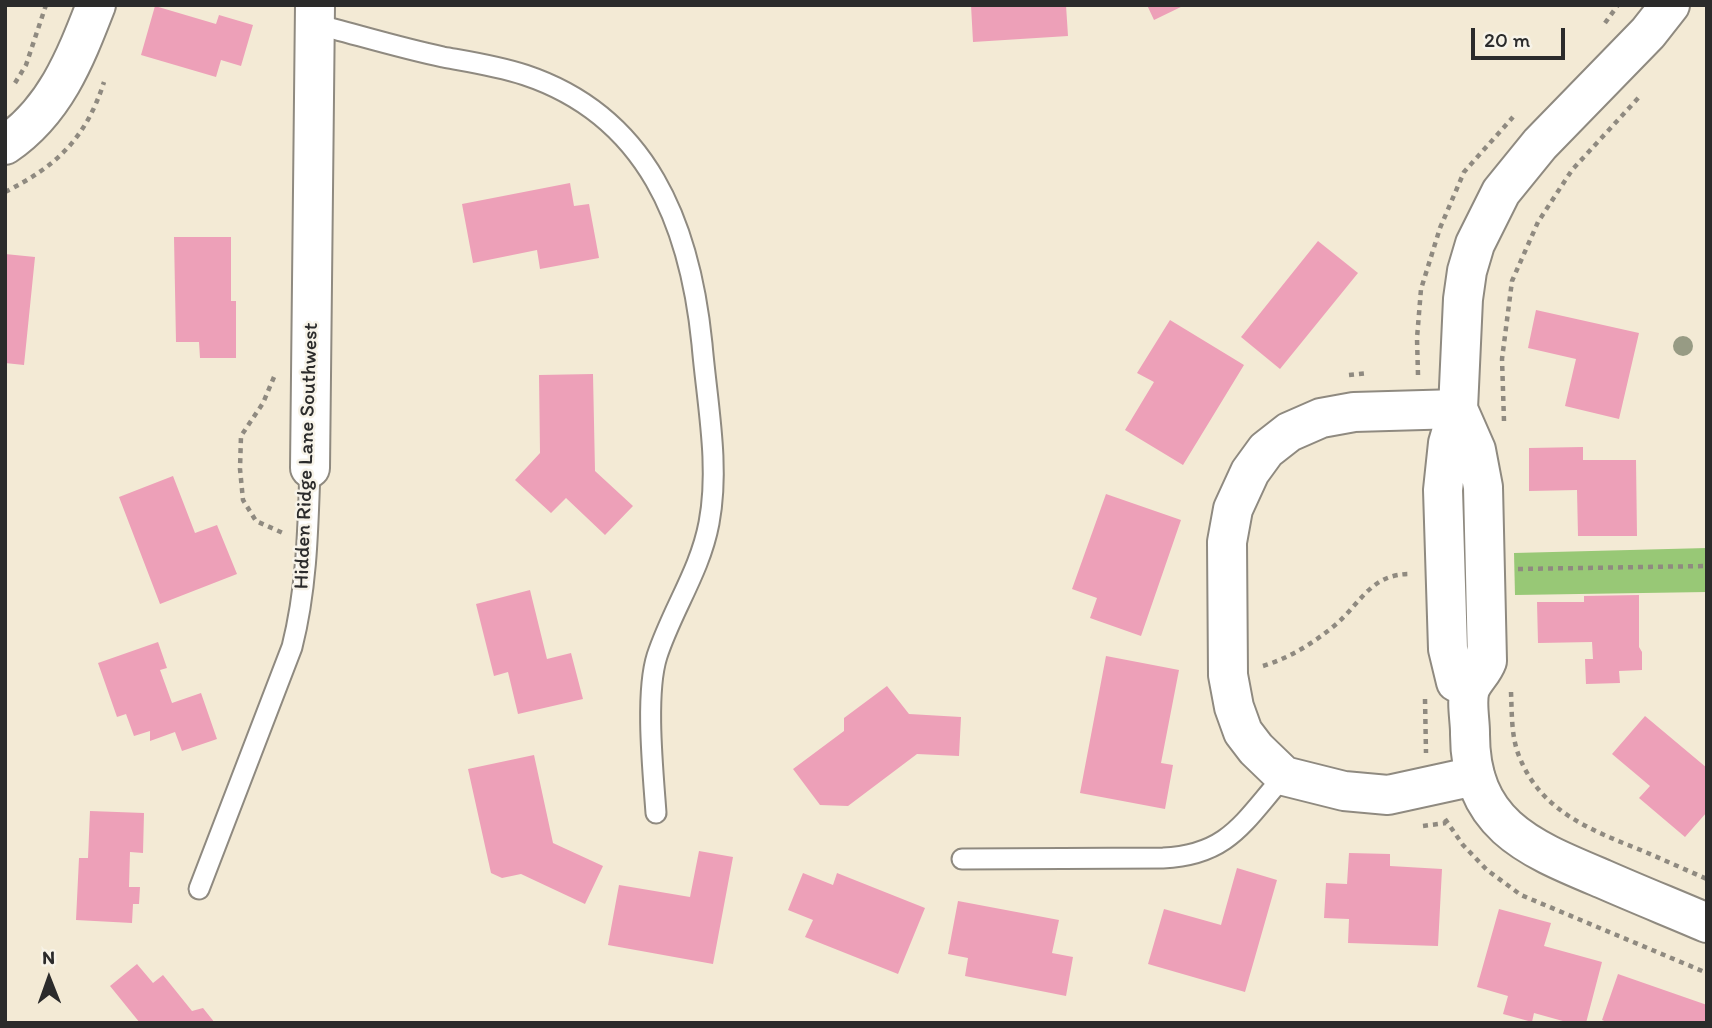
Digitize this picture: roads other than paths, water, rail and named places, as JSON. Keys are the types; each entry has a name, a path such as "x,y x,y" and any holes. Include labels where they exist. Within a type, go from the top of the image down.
{"street":[{"path":"5,145 26,130 47,108 76,57 96,5"},
{"path":"1670,5 1648,33 1540,144 1501,192 1475,244 1467,271 1461,325 1458,409 1448,443 1443,490 1448,649 1456,682 1470,689 1470,749 1475,776 1485,801 1498,819 1518,838 1546,855 1707,923"},
{"name":"Hidden Ridge Lane Southwest","path":"310,468 315,15"},
{"path":"1458,409 1354,412 1321,418 1289,432 1266,450 1250,472 1233,509 1227,542 1228,675 1234,707 1243,732 1284,776 1344,791 1388,795 1475,776"}],"lane":[{"path":"315,15 401,47 527,75 564,91 599,113 641,157 656,179 676,220 697,299 713,460 712,500 702,550 656,659 652,716 656,813"},
{"name":"Hidden Ridge Lane Southwest","path":"199,889 292,647 303,595 310,468"},
{"path":"962,859 1163,858 1205,852 1238,830 1284,776"}]}
